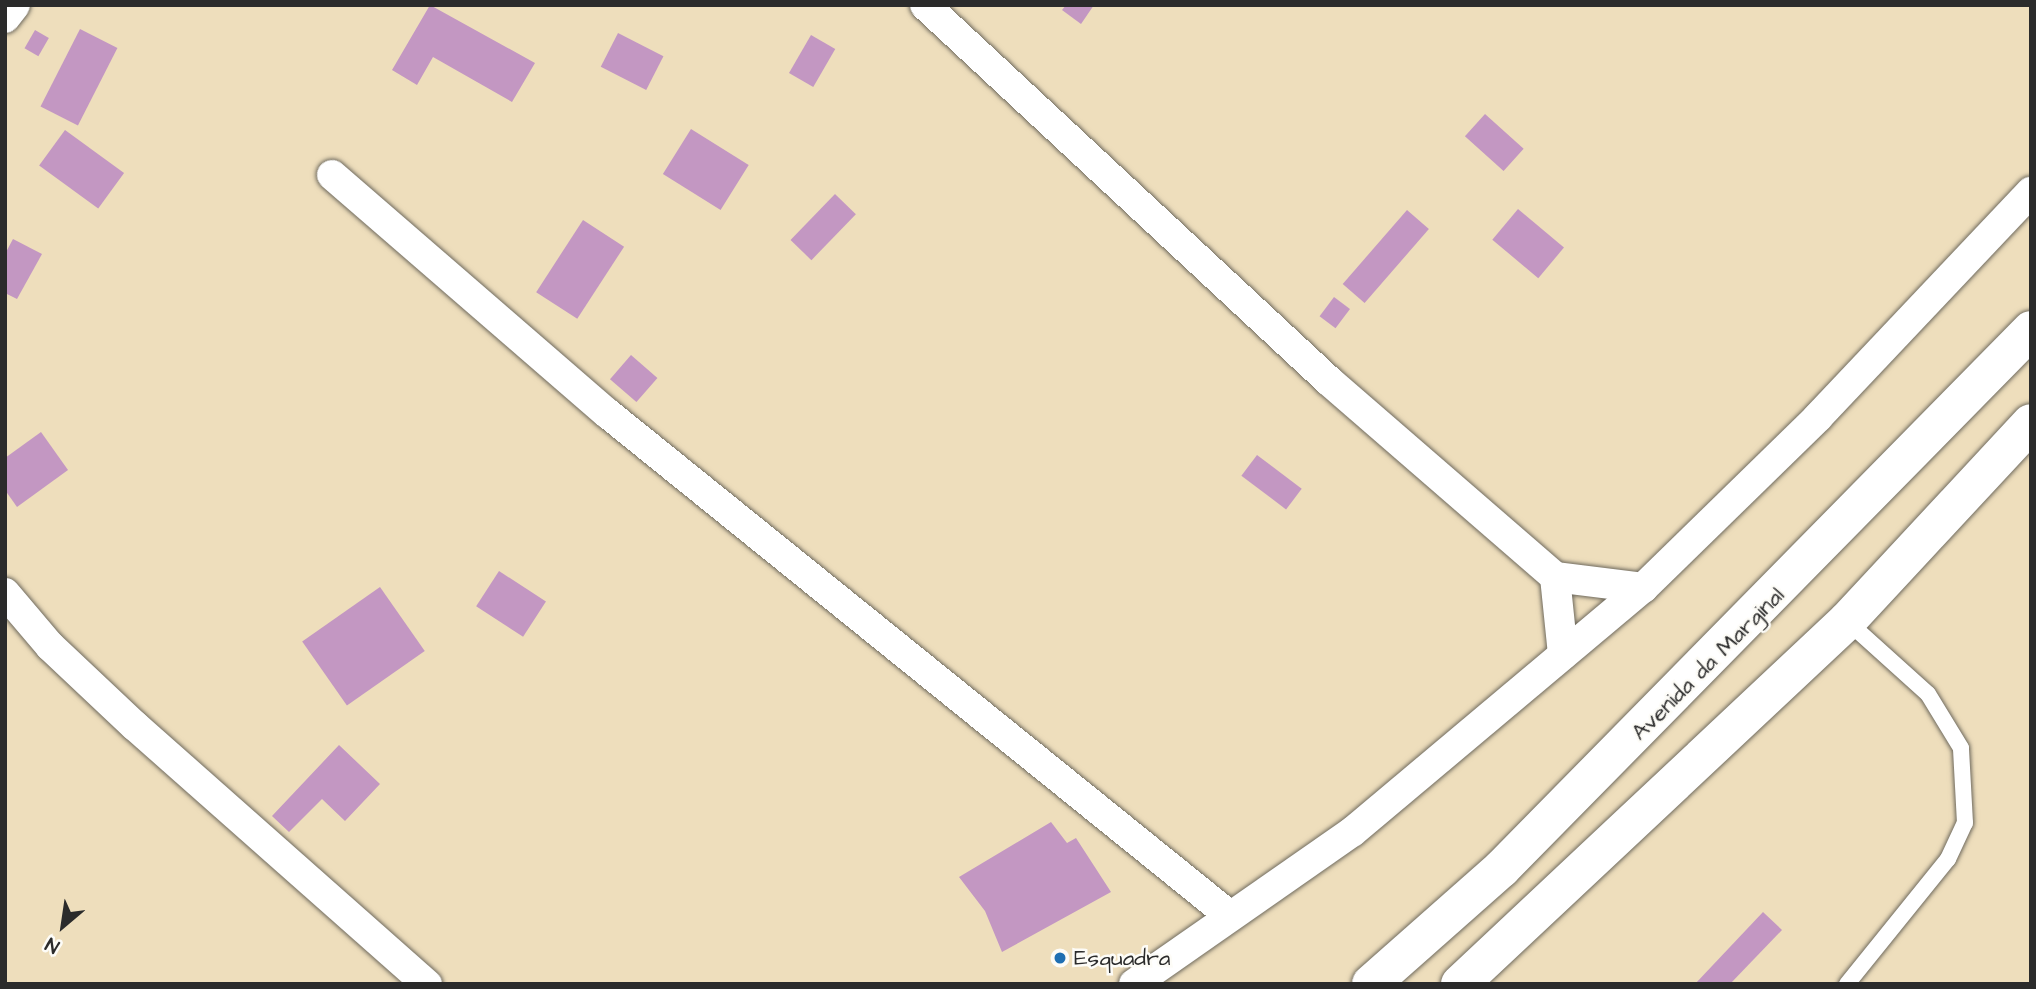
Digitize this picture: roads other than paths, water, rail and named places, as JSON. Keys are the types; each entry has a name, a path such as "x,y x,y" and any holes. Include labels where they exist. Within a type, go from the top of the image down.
{"main road":[{"name":"Avenida da Marginal","path":"1371,984 1501,869 1763,609 2031,330"},
{"path":"1460,984 1847,621 2031,423"}],"street":[{"path":"5,18 15,5"},
{"path":"925,5 1329,381 1555,577 1643,588"},
{"path":"332,175 607,413 1229,915"},
{"path":"1134,984 1229,915 1353,832 1643,588 1818,417 2031,192"},
{"path":"1555,577 1563,655"},
{"path":"5,593 50,646 135,726 427,984"}],"lane":[{"path":"1847,621 1928,694 1961,748 1965,823 1948,859 1847,984"}],"place":[{"name":"Esquadra","path":"1060,958"}]}
